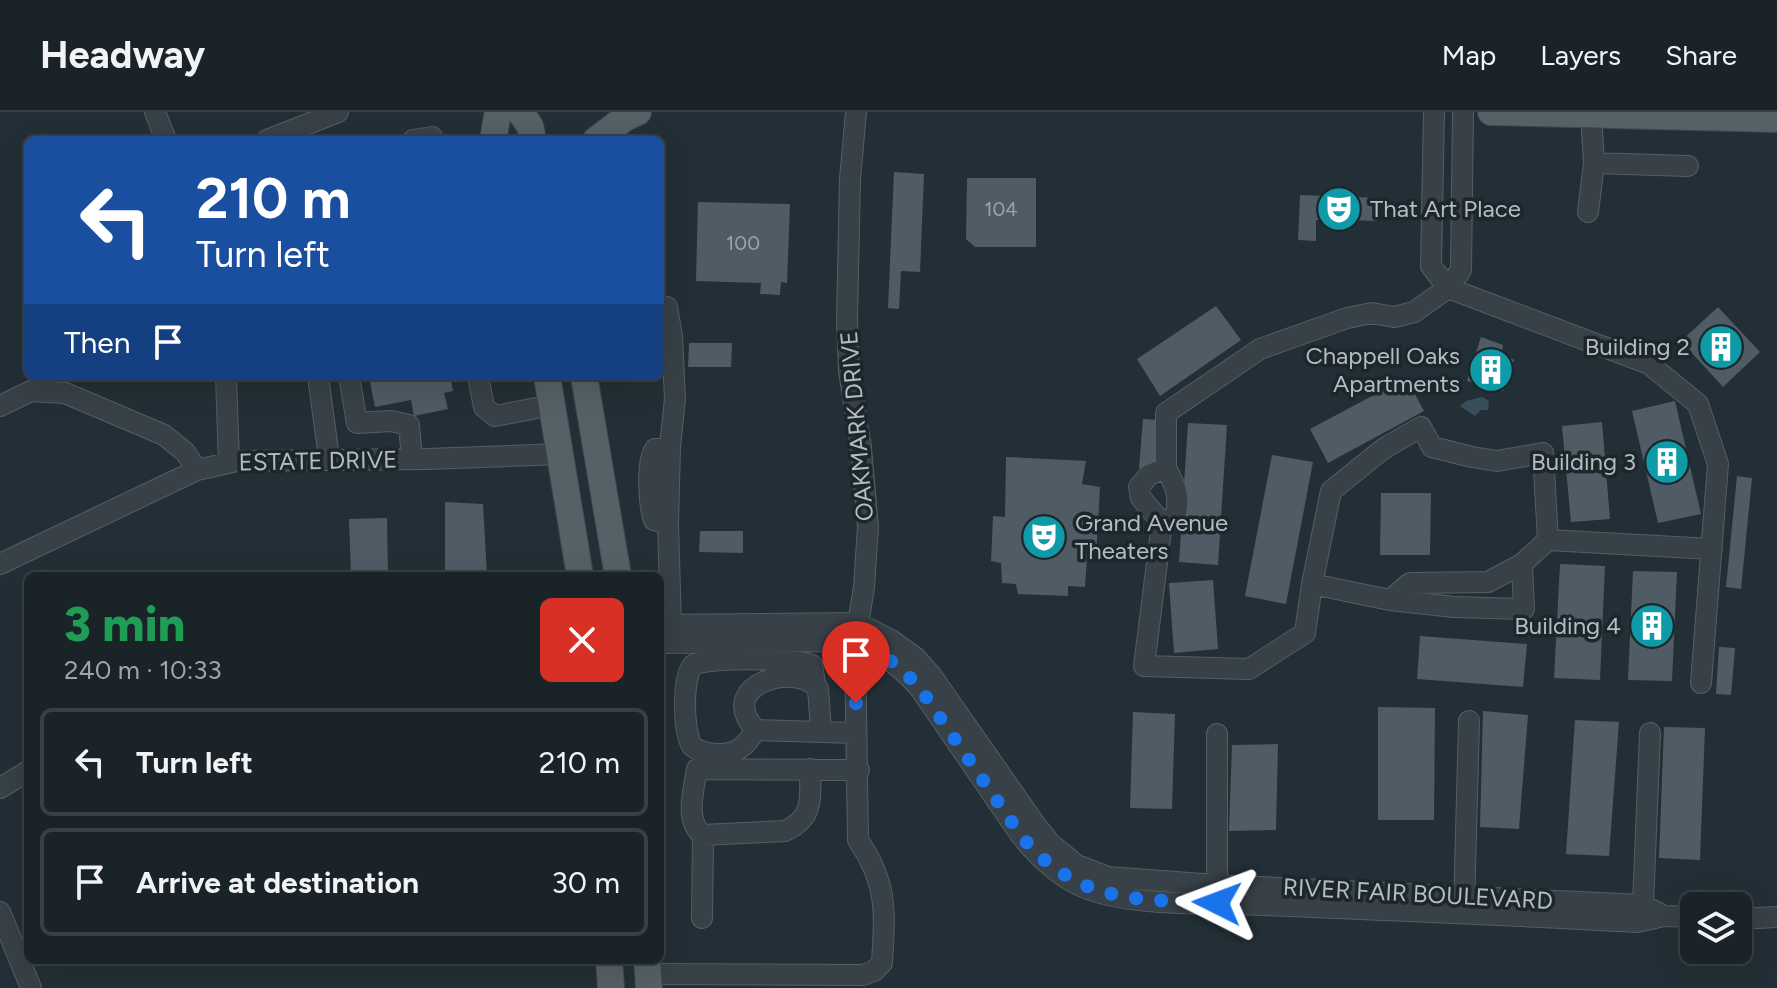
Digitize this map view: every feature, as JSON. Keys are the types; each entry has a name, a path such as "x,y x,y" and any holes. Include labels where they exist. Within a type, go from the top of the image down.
{"main road":[{"path":"494,136 498,112"},
{"path":"520,112 530,126 532,136"},
{"path":"601,136 638,112"},
{"path":"1491,112 1777,119"},
{"path":"548,380 579,572"},
{"path":"585,380 617,572"},
{"path":"609,964 611,988"}],"street":[{"path":"155,112 164,136"},
{"path":"277,136 338,112"},
{"name":"OAKMARK DRIVE","path":"856,112 850,179 847,320 849,371 861,448 868,527 864,587 856,633 858,840 873,862 881,885 885,916 882,963 863,982"},
{"path":"1434,112 1431,266 1448,288 1649,364 1698,404 1718,464 1701,683"},
{"path":"1162,523 1175,516 1178,505 1177,489 1166,468 1166,413 1260,349 1347,318 1372,313 1394,317 1414,312 1448,288 1461,270 1463,112"},
{"path":"1588,212 1594,163 1591,115"},
{"path":"1594,163 1688,166"},
{"path":"1431,229 1461,229"},
{"path":"664,631 670,447 675,399 672,336 667,307"},
{"path":"226,380 229,463"},
{"path":"319,380 329,458"},
{"path":"350,380 357,423 391,421 409,425 412,459"},
{"path":"479,380 484,407 495,416 552,405"},
{"path":"0,406 31,391 65,393 164,435 185,452 197,470"},
{"path":"1166,468 1149,475 1139,487 1141,498 1162,523 1144,666 1249,669 1305,633 1331,491 1383,449 1421,427 1432,447 1472,457 1497,461 1543,453 1548,540"},
{"name":"ESTATE DRIVE","path":"0,564 197,470 229,463 561,454"},
{"path":"1390,600 1410,583 1488,582 1522,564 1548,540 1712,549"},
{"path":"1312,584 1390,600 1454,607 1524,609 1522,564"},
{"name":"RIVER FAIR BOULEVARD","path":"664,631 856,633 891,640 916,658 931,675 1035,824 1072,871 1216,894 1465,904 1643,905 1664,916"},
{"path":"756,730 746,744 735,751 704,753 692,746 687,735 686,677 693,665 702,661 796,660 812,665 820,699 821,730"},
{"path":"756,730 746,714 746,700 752,687 766,680 796,678 815,684"},
{"path":"1465,904 1469,721"},
{"path":"756,730 856,733"},
{"path":"1643,905 1650,733"},
{"path":"1216,894 1217,734"},
{"path":"810,769 810,805 804,820 798,825 785,831 703,835 694,825 692,801 697,769 810,769 859,770"},
{"path":"0,788 24,773"},
{"path":"702,918 703,835"},
{"name":"RIVER FAIR BOULEVARD","path":"1465,904 1637,922 1664,916 1680,917"},
{"path":"0,912 31,988"},
{"path":"1752,918 1777,917"},
{"path":"648,974 723,981 863,982"}],"water":[{"path":"1482,397 1489,401 1488,410 1481,410 1475,416 1460,406 1466,401"}],"building":[{"path":"894,172 924,174 920,272 901,271 899,309 888,308"},
{"path":"967,178 1036,178 1036,247 975,247 966,239"},
{"name":"That Art Place","path":"1300,195 1378,198 1377,221 1350,220 1350,230 1333,229 1333,220 1316,220 1316,241 1298,240"},
{"path":"698,202 790,204 787,283 781,282 780,295 760,294 761,283 696,281"},
{"path":"1216,306 1241,340 1160,396 1137,359"},
{"name":"Building 2","path":"1718,307 1760,352 1723,387 1681,341"},
{"name":"Chappell Oaks Apartments","path":"1481,337 1503,345 1502,353 1514,360 1503,391 1467,381"},
{"path":"689,343 732,343 731,367 688,367"},
{"path":"1406,378 1424,411 1328,463 1310,429"},
{"path":"451,380 453,391 444,393 448,409 414,416 411,400 375,407 370,382"},
{"name":"Building 3","path":"1675,401 1701,514 1658,523 1632,411"},
{"path":"1143,419 1160,420 1156,469 1139,468"},
{"path":"1602,422 1610,519 1571,522 1562,426"},
{"path":"1188,423 1227,425 1218,565 1179,562"},
{"path":"1272,455 1313,462 1286,604 1245,596"},
{"name":"Grand Avenue Theaters","path":"1006,457 1086,461 1082,484 1100,487 1096,557 1087,557 1085,587 1068,586 1068,596 1018,594 1016,584 1002,583 1001,563 991,561 993,516 1005,517"},
{"path":"1737,476 1752,478 1741,589 1726,587"},
{"path":"1381,493 1431,493 1430,555 1380,555"},
{"path":"445,502 483,504 487,572 445,572"},
{"path":"387,518 388,572 351,572 349,519"},
{"path":"700,531 743,531 743,553 699,552"},
{"path":"1560,564 1605,566 1600,680 1554,678"},
{"name":"Building 4","path":"1633,571 1677,572 1672,681 1628,680"},
{"path":"1213,580 1218,649 1174,653 1169,583"},
{"path":"1420,636 1527,644 1523,687 1417,679"},
{"path":"1719,647 1735,648 1731,695 1716,694"},
{"path":"1378,707 1435,708 1434,820 1378,820"},
{"path":"1483,711 1528,715 1519,829 1480,827"},
{"path":"1133,712 1175,714 1172,809 1130,808"},
{"path":"1575,720 1619,722 1609,856 1566,854"},
{"path":"1664,727 1705,728 1700,860 1659,858"},
{"path":"1278,744 1276,830 1229,831 1232,745"}],"place":[{"name":"That Art Place","path":"1339,209"},
{"name":"Building 2","path":"1721,347"},
{"name":"Chappell Oaks Apartments","path":"1491,370"},
{"name":"Building 3","path":"1667,462"},
{"name":"Grand Avenue Theaters","path":"1044,537"},
{"name":"Building 4","path":"1652,626"}],"route":[{"path":"856,703 855,643 878,652 919,687 1022,837 1038,856 1058,872 1084,887 1110,894 1217,903"}]}
